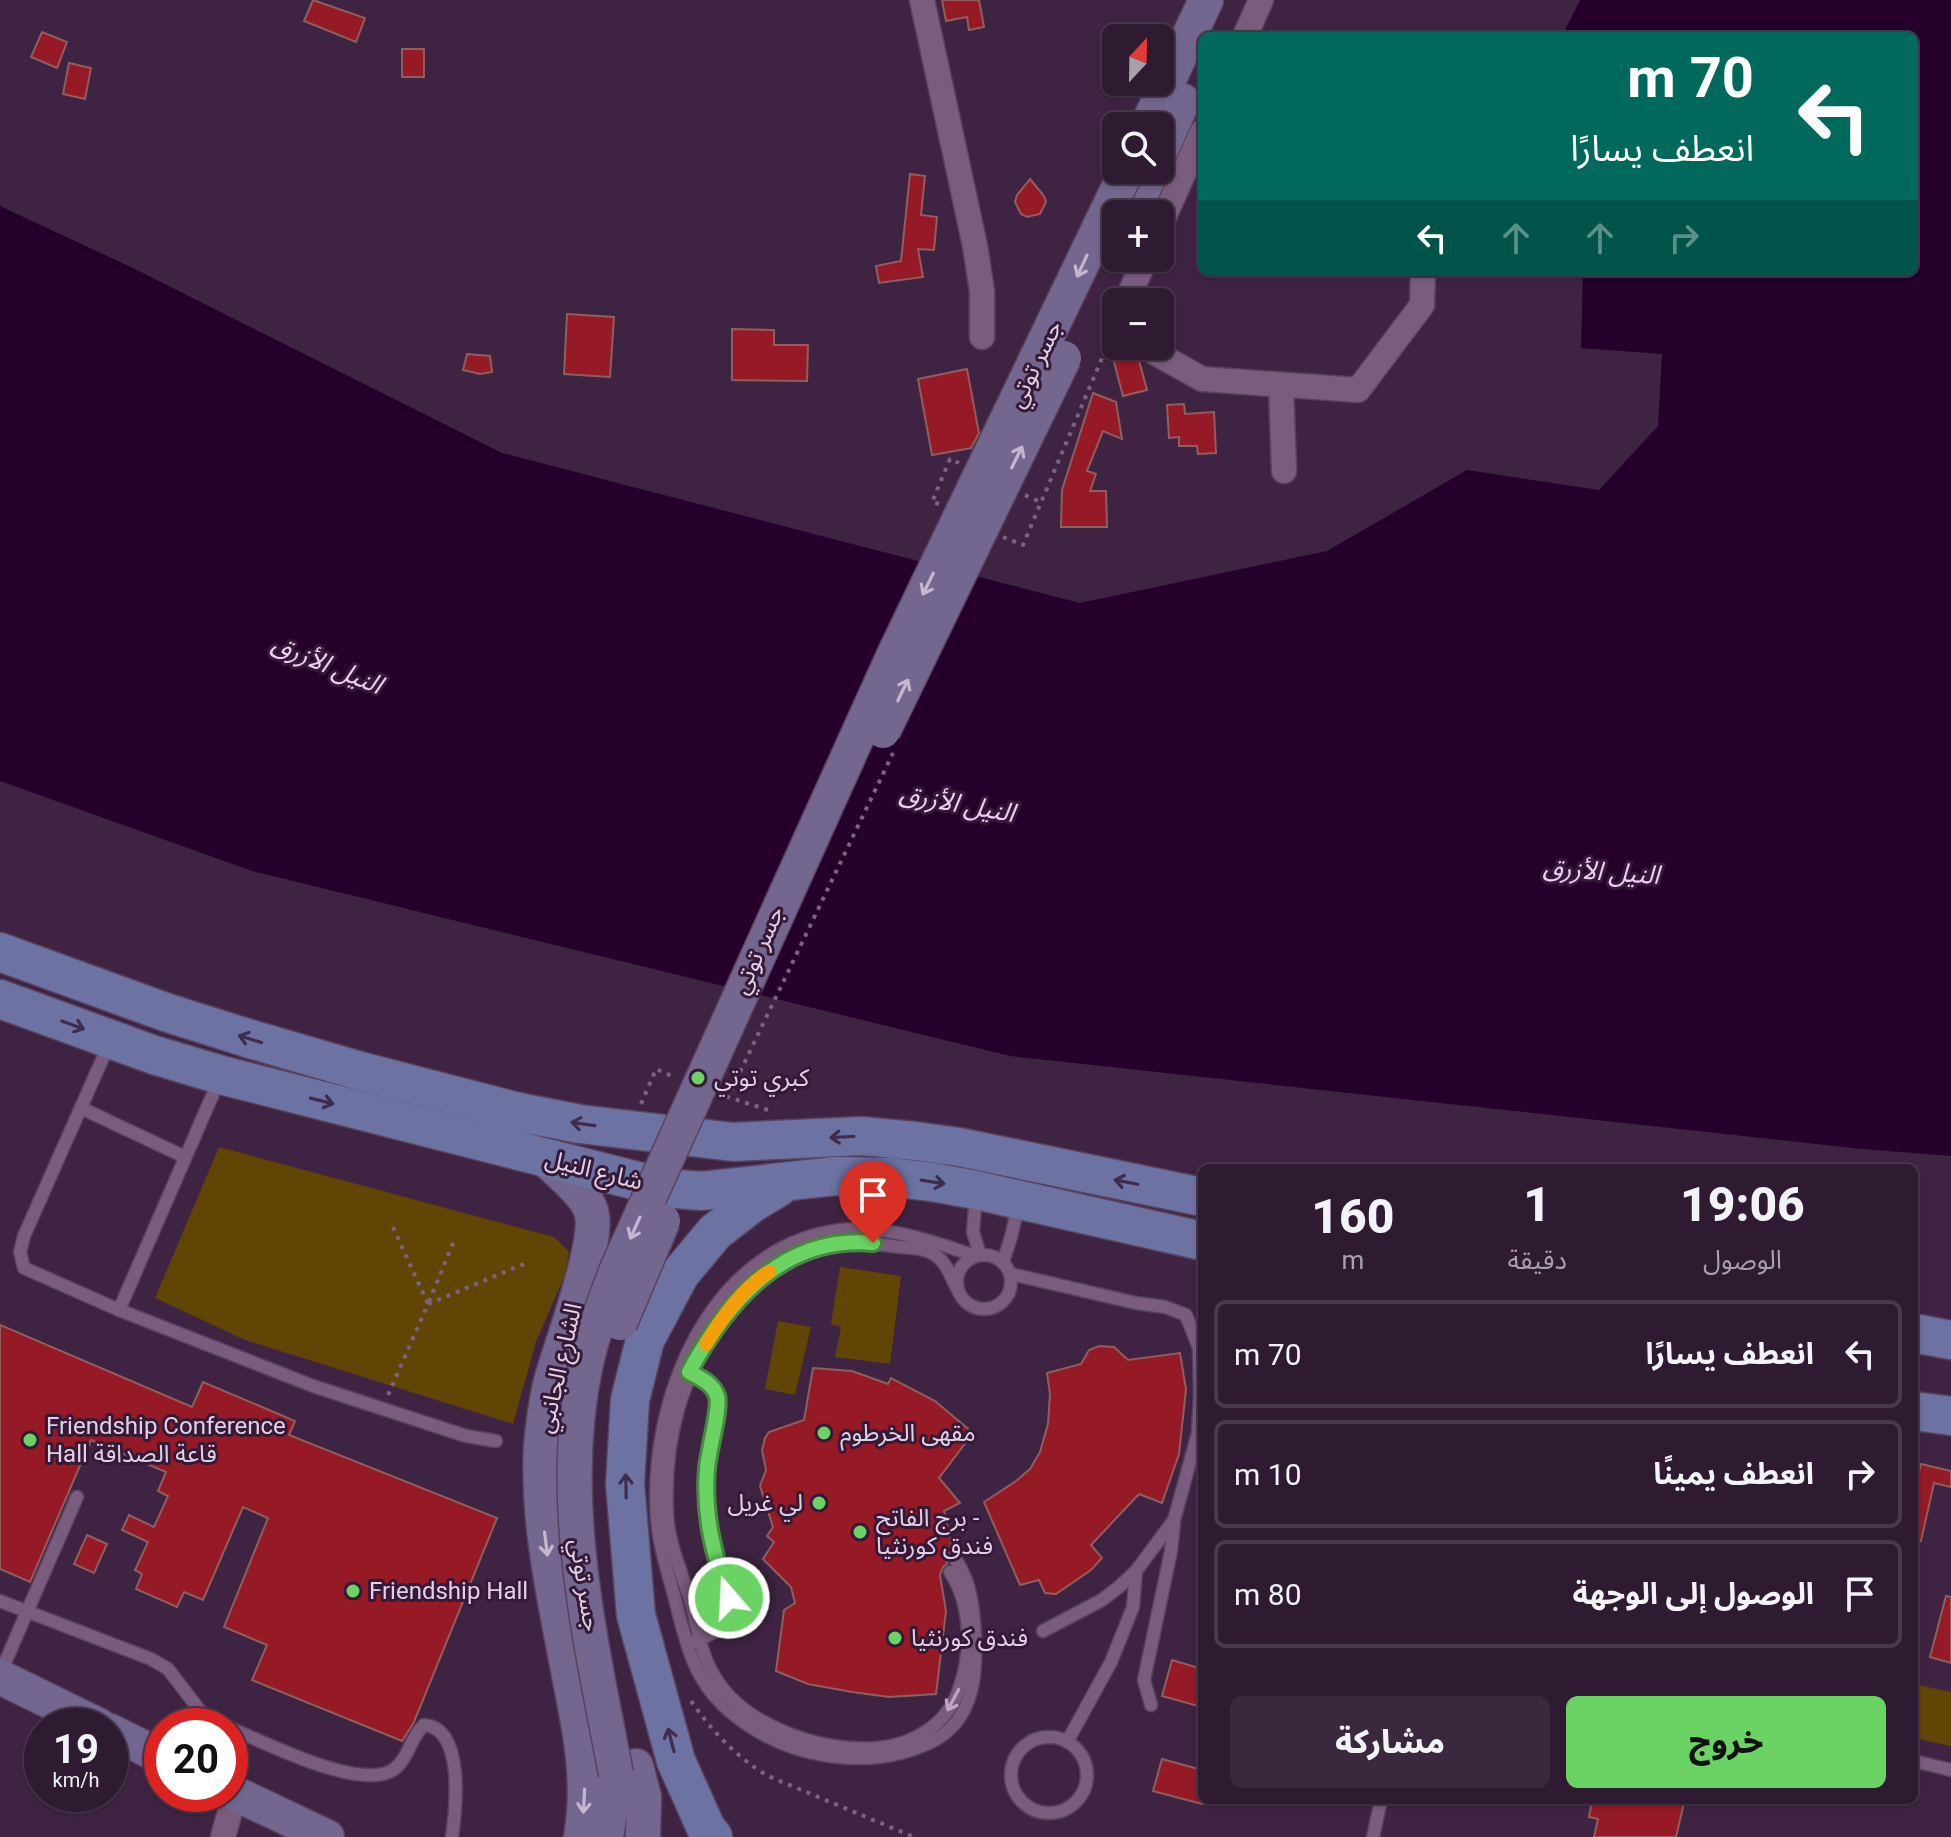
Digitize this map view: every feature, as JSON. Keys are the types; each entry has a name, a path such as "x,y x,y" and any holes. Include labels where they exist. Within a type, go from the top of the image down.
{"main road":[{"name":"شارع النيل","path":"0,952 168,1013 480,1104 580,1124 733,1142 861,1136 915,1141 959,1147 1198,1196"},
{"name":"شارع النيل","path":"0,999 154,1055 221,1075 665,1188 701,1191 792,1179 888,1177 976,1190 1198,1240"},
{"path":"154,1055 168,1013"},
{"path":"713,1837 676,1761 636,1615 625,1484 630,1400 645,1340 680,1274 715,1232 751,1204 792,1179"},
{"path":"1918,1334 1951,1340"},
{"path":"1918,1412 1951,1416"}],"street":[{"path":"922,0 975,246 984,310 982,337"},
{"path":"1154,112 1206,0"},
{"path":"1215,32 1229,0"},
{"path":"1247,32 1261,0"},
{"path":"1174,121 1198,69"},
{"path":"1172,200 1198,141"},
{"name":"جسر توتي","path":"640,1806 579,1559 573,1462 578,1406 596,1325 642,1212 833,785 1120,184"},
{"name":"جسر توتي","path":"640,1806 600,1550 596,1489 598,1437 613,1346 621,1320 718,1090 847,807 1105,272"},
{"path":"1168,360 1202,379 1358,390 1422,305 1423,276"},
{"path":"1281,385 1284,471"},
{"name":"الشارع الجانبي","path":"543,1157 583,1197 591,1210 593,1229 589,1255 550,1384 541,1444 540,1493 550,1572 584,1750 581,1837"},
{"path":"0,1675 65,1708"},
{"path":"606,1837 640,1806 685,1782"},
{"path":"248,1800 327,1837"},
{"path":"223,1837 228,1812"}],"lane":[{"path":"112,1039 24,1236 20,1252 24,1268 119,1310 313,1386 466,1436 496,1441"},
{"path":"119,1310 221,1075"},
{"path":"81,1108 185,1157"},
{"path":"976,1190 973,1232 977,1256"},
{"path":"1003,1262 1019,1201"},
{"path":"950,1572 962,1595 966,1619 964,1674 948,1711 922,1735 905,1742 886,1747 841,1748 797,1737 776,1728 746,1709 721,1686 694,1642 659,1532 657,1475 661,1432 671,1393 702,1325 752,1269 785,1248 842,1230 921,1238 977,1256 992,1256 1003,1262 1011,1274 1012,1284 1002,1304 981,1310 963,1299 940,1259 924,1250 859,1241 816,1247 757,1279 712,1333 689,1372 674,1421 667,1514 694,1642 700,1675 721,1702 753,1728 788,1746 853,1760 912,1751 940,1738 971,1696 976,1676 977,1653 968,1585 962,1567 952,1555"},
{"path":"958,1290 960,1269 977,1256"},
{"path":"1011,1274 1165,1307 1186,1315 1198,1345"},
{"path":"689,1372 712,1386 718,1398 708,1452 707,1506 718,1566 731,1605 727,1626 694,1642"},
{"path":"1151,1705 1144,1680 1171,1551 1174,1520 1198,1433"},
{"path":"0,1675 77,1497"},
{"path":"1043,1631 1102,1600 1136,1571 1174,1520"},
{"path":"1067,1742 1111,1662 1122,1635 1133,1607 1136,1571"},
{"path":"0,1601 151,1659 168,1669 198,1708"},
{"path":"248,1735 350,1775 374,1777 393,1769 403,1759 417,1731 424,1725 435,1726 445,1735 452,1759 457,1799 452,1837"},
{"path":"1040,1738 1067,1742 1078,1751 1085,1763 1087,1777 1084,1790 1064,1810 1050,1813 1024,1804 1015,1793 1011,1780 1011,1767 1017,1754 1027,1744 1040,1738"},
{"path":"1918,1762 1951,1770"},
{"path":"1373,1837 1380,1804"}],"path":[{"path":"998,535 1023,545 1102,358"},
{"name":"جسر توتي","path":"769,1111 728,1097 894,751"},
{"path":"642,1103 656,1069 681,1080"},
{"path":"392,1225 428,1304"},
{"path":"382,1409 455,1238"},
{"path":"428,1304 529,1262"}],"shaded area":[{"path":"219,1147 554,1237 569,1252 564,1277 536,1342 513,1424 245,1340 155,1298"},
{"path":"840,1267 901,1276 890,1364 835,1357 841,1327 831,1324"},
{"path":"778,1321 811,1327 795,1395 765,1389"},
{"path":"1918,1685 1951,1692 1951,1746 1918,1739"}],"water":[{"name":"النيل الأزرق","path":"1580,0 1951,0 1951,1156 1862,1149 1010,1056 252,871 0,781 0,206 137,270 502,453 1080,603 1327,551 1467,470 1599,490 1658,426 1662,354 1581,348 1583,276 1918,276 1918,32 1564,32"}],"building":[{"path":"313,0 365,18 356,42 304,21"},
{"path":"942,0 979,0 984,27 969,30 967,17 946,21"},
{"path":"42,32 67,42 57,68 31,57"},
{"path":"402,49 424,49 424,77 402,77"},
{"path":"69,63 91,68 85,99 63,94"},
{"path":"910,174 925,176 921,215 937,217 934,250 918,249 923,277 879,283 876,266 901,261"},
{"path":"1030,179 1046,202 1040,214 1027,217 1021,214 1015,202"},
{"path":"567,314 614,317 610,377 564,374"},
{"path":"732,329 774,330 774,345 808,345 807,381 732,380"},
{"path":"467,354 490,356 492,372 480,374 463,370"},
{"path":"1114,360 1139,360 1147,390 1123,396"},
{"path":"967,369 979,433 971,448 932,455 918,379"},
{"path":"1093,393 1116,402 1122,439 1103,431 1087,471 1096,474 1090,491 1106,491 1107,527 1061,527 1062,490"},
{"path":"1184,404 1185,414 1214,412 1216,453 1198,454 1197,446 1179,446 1179,437 1169,438 1167,405"},
{"path":"0,1325 192,1407 203,1382 295,1421 289,1435 497,1518 414,1722 402,1741 252,1680 267,1645 224,1627 268,1518 243,1507 203,1600 184,1592 177,1607 136,1589 142,1574 135,1570 148,1542 122,1530 129,1515 154,1527 168,1496 158,1491 166,1472 91,1440 30,1582 0,1569"},
{"path":"1099,1346 1114,1347 1128,1360 1180,1353 1186,1389 1179,1454 1162,1503 1139,1494 1091,1545 1102,1558 1091,1570 1056,1594 1045,1593 1039,1580 1020,1585 984,1502 1030,1469 1040,1452 1048,1424 1050,1394 1047,1373 1081,1364 1089,1350"},
{"name":"برج الفاتح - فندق كورنثيا","path":"813,1368 852,1371 888,1384 891,1378 935,1401 973,1433 939,1478 960,1503 944,1511 951,1546 944,1552 947,1564 940,1575 946,1611 936,1694 889,1697 852,1692 808,1684 776,1671 784,1610 795,1603 791,1587 763,1559 774,1542 767,1536 773,1527 760,1486 766,1470 762,1450 769,1432 804,1420"},
{"path":"1921,1464 1951,1471 1951,1487 1934,1483 1921,1541 1918,1541 1918,1476"},
{"path":"87,1535 107,1544 94,1573 74,1564"},
{"path":"1946,1596 1951,1597 1951,1663 1930,1657"},
{"path":"1172,1660 1198,1668 1198,1706 1162,1696"},
{"path":"1162,1759 1198,1769 1198,1803 1153,1791"},
{"path":"1591,1804 1684,1804 1676,1837 1594,1837 1598,1819 1589,1817"}],"slow traffic":[{"path":"706,1344 733,1306 757,1279 769,1272"}],"place":[{"name":"كبري توتي","path":"698,1078"},
{"name":"مقهى الخرطوم","path":"824,1433"},
{"name":"Friendship Conference Hall قاعة الصداقة","path":"30,1440"},
{"name":"لي غريل","path":"819,1503"},
{"name":"برج الفاتح - فندق كورنثيا","path":"860,1532"},
{"name":"Friendship Hall","path":"353,1591"},
{"name":"فندق كورنثيا","path":"895,1638"}],"route":[{"path":"729,1598 711,1537 707,1506 708,1452 718,1398 712,1386 689,1372 712,1333 757,1279 816,1247 844,1242 873,1243"}]}
